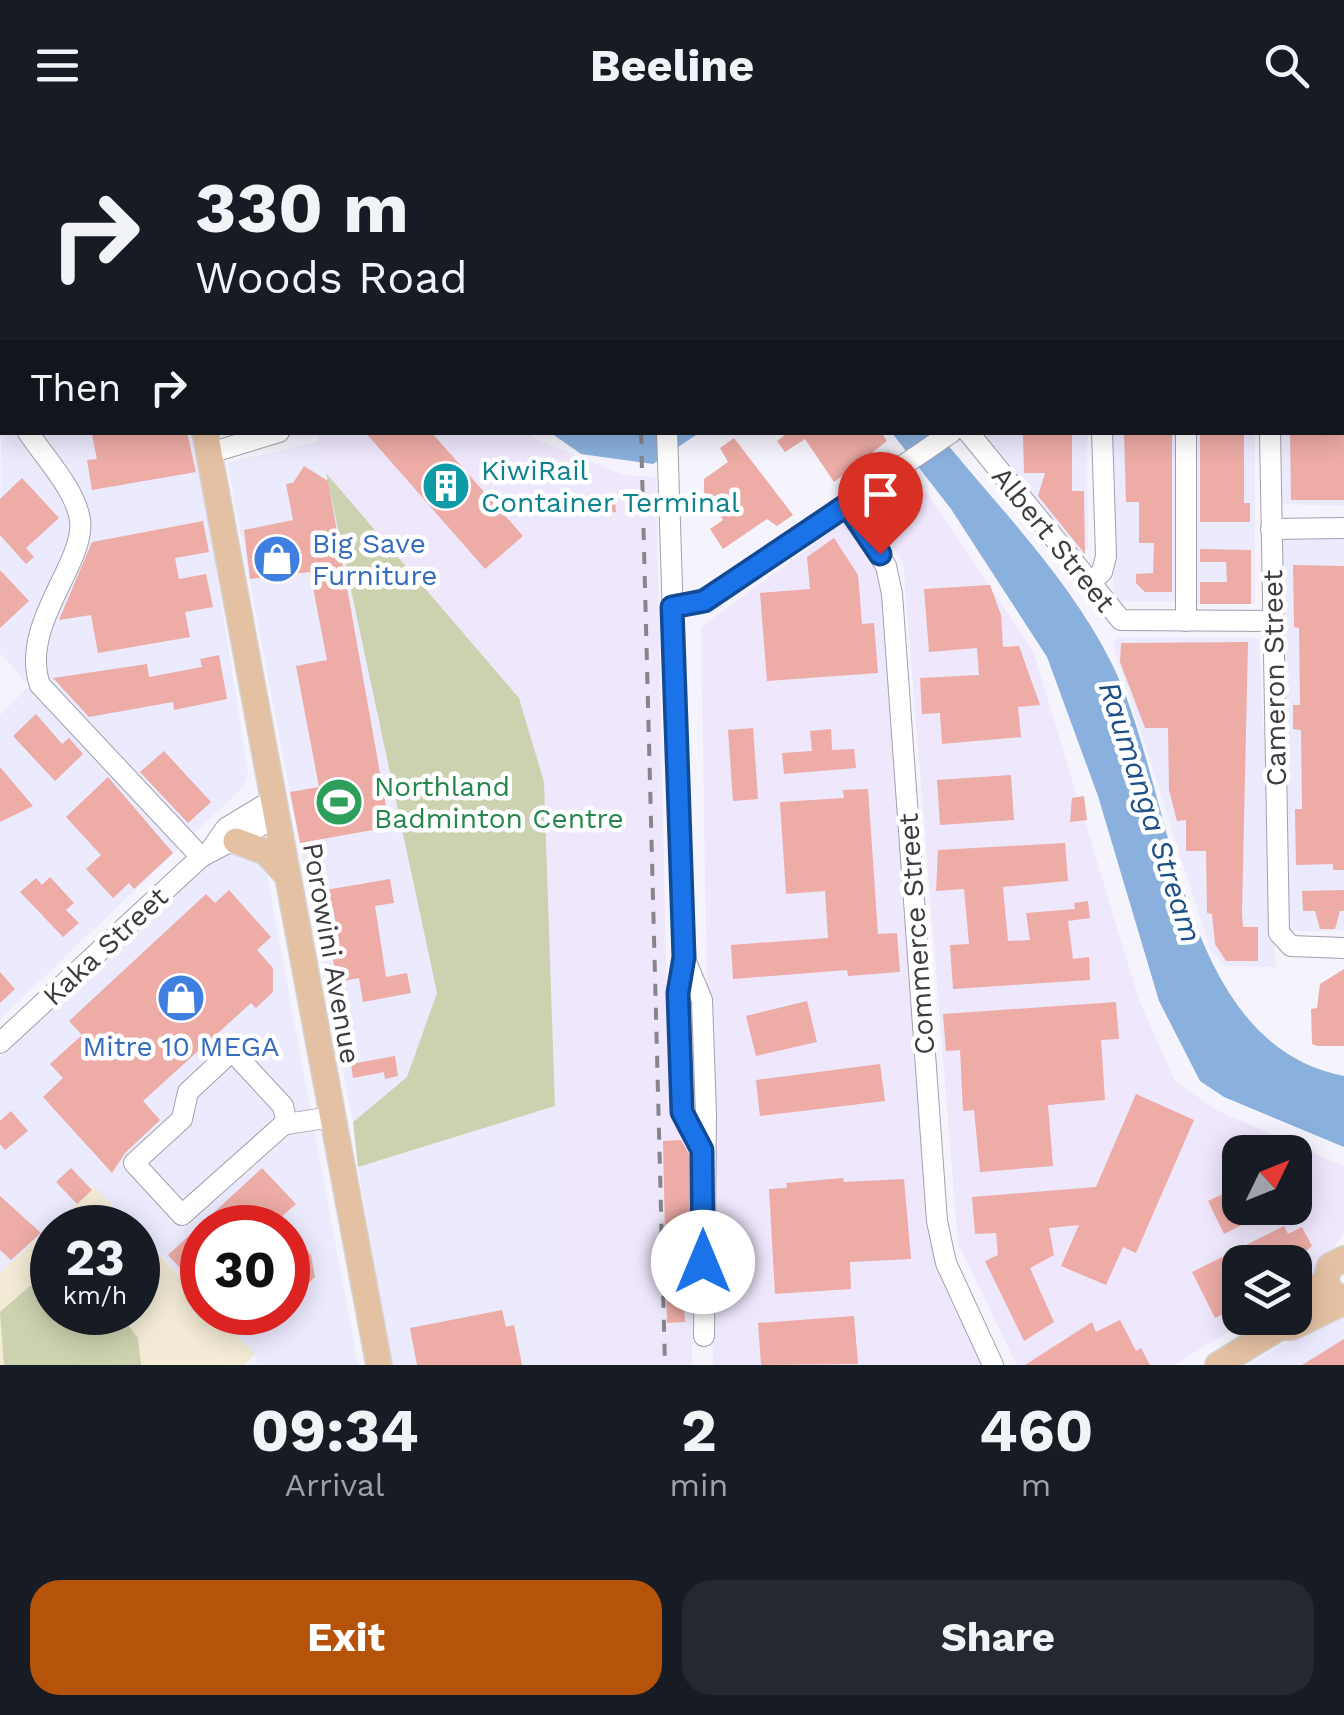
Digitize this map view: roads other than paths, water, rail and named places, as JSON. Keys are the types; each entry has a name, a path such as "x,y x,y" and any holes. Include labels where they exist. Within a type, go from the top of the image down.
{"main road":[{"name":"Porowini Avenue","path":"208,443 379,1365"},
{"path":"236,841 266,852 288,875"},
{"path":"1312,1317 1344,1301 1332,1293 1337,1262"},
{"path":"1312,1289 1337,1262"},
{"path":"1218,1365 1261,1335"}],"street":[{"path":"30,435 74,502 81,525 36,650 40,685 206,854"},
{"path":"208,443 260,435"},
{"path":"668,435 684,957 678,993 682,1112 702,1150 704,1336"},
{"path":"672,607 704,601 948,435"},
{"name":"Albert Street","path":"970,435 1121,620 1272,621"},
{"path":"1088,584 1102,572 1106,556 1102,435"},
{"path":"1186,435 1186,621"},
{"name":"Cameron Street","path":"1270,435 1278,924 1281,938 1291,946 1344,948"},
{"name":"Commerce Street","path":"847,505 886,566 892,594 940,1242 953,1281 993,1365"},
{"path":"1271,529 1344,528"},
{"name":"Kaka Street","path":"206,854 236,841 275,808"},
{"name":"Kaka Street","path":"0,1043 206,854 226,828 275,808"},
{"path":"287,1124 283,1106 232,1051 188,1092 182,1119 134,1163 182,1214 287,1124 331,1117"}],"water":[{"path":"554,435 696,435 653,464 581,454"},
{"name":"Raumanga Stream","path":"894,435 940,435 1054,573 1095,632 1133,717 1189,905 1213,965 1246,1016 1288,1054 1344,1076 1344,1147 1224,1097 1200,1081 1159,1001 1098,796 1047,657 951,509"}],"railway":[{"path":"641,435 665,1365"}],"place":[{"name":"KiwiRail Container Terminal","path":"446,486"},
{"name":"Big Save Furniture","path":"277,559"},
{"name":"Northland Badminton Centre","path":"339,802"},
{"name":"Mitre 10 MEGA","path":"181,998"}]}
